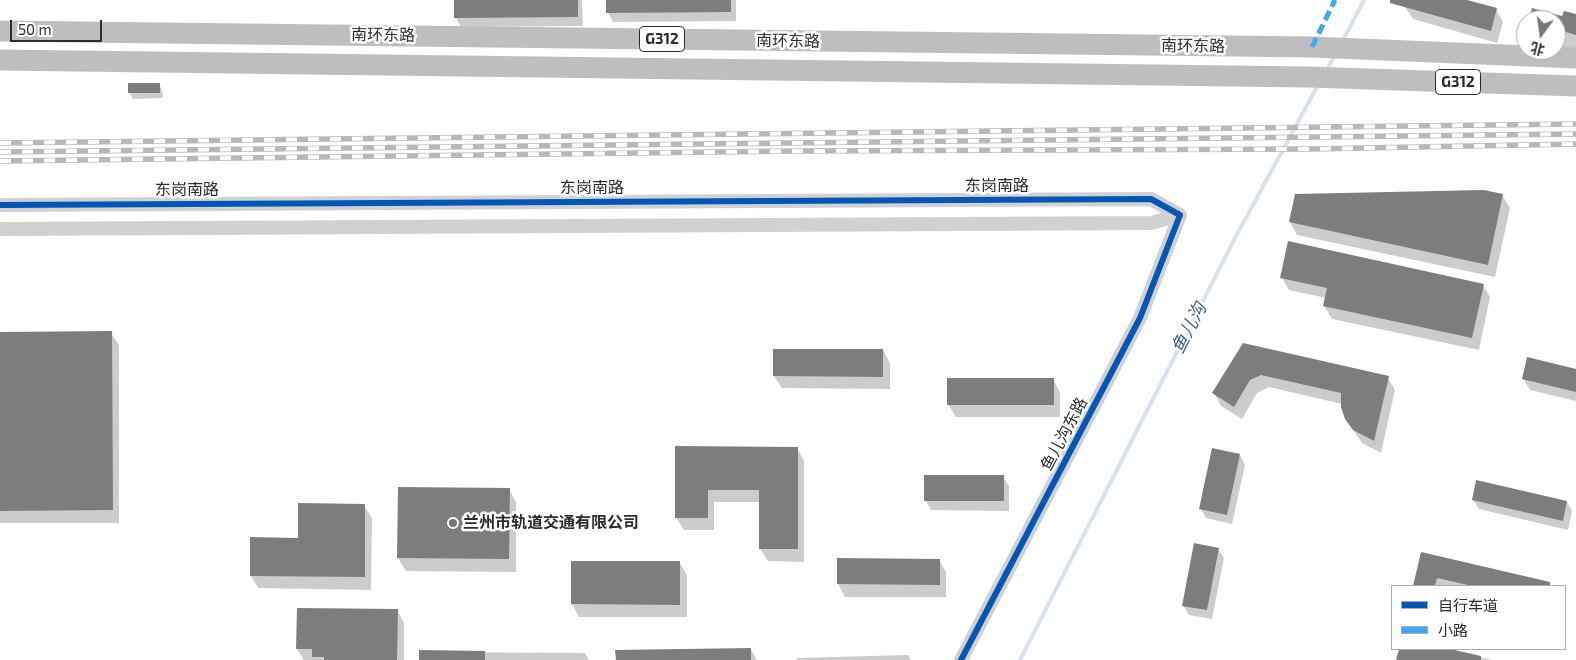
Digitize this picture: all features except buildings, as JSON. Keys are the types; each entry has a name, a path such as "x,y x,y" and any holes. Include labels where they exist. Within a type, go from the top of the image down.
{"highway":[{"name":"南环东路","path":"0,31 1324,48 1576,58"},
{"path":"441,36 441,66"},
{"name":"南环东路","path":"0,60 1308,77 1576,86"}],"street":[{"name":"东岗南路","path":"0,205 1151,199 1180,215"},
{"path":"0,229 1151,223 1180,215"},
{"name":"鱼儿沟东路","path":"962,660 1140,318 1180,215"}],"waterway":[{"name":"鱼儿沟","path":"1342,42 1364,0"},
{"name":"鱼儿沟","path":"1326,71 1335,55"},
{"name":"鱼儿沟","path":"1020,660 1234,240 1318,85"}],"railway":[{"path":"0,143 1576,124"},
{"path":"0,152 1576,134"},
{"path":"0,161 795,151 1311,149 1576,144"}],"marked path":[{"path":"1312,47 1335,0"}],"cycle path":[{"path":"0,205 1151,199 1180,215 1140,318 961,660"}],"place":[{"name":"兰州市轨道交通有限公司","path":"453,523"}]}
